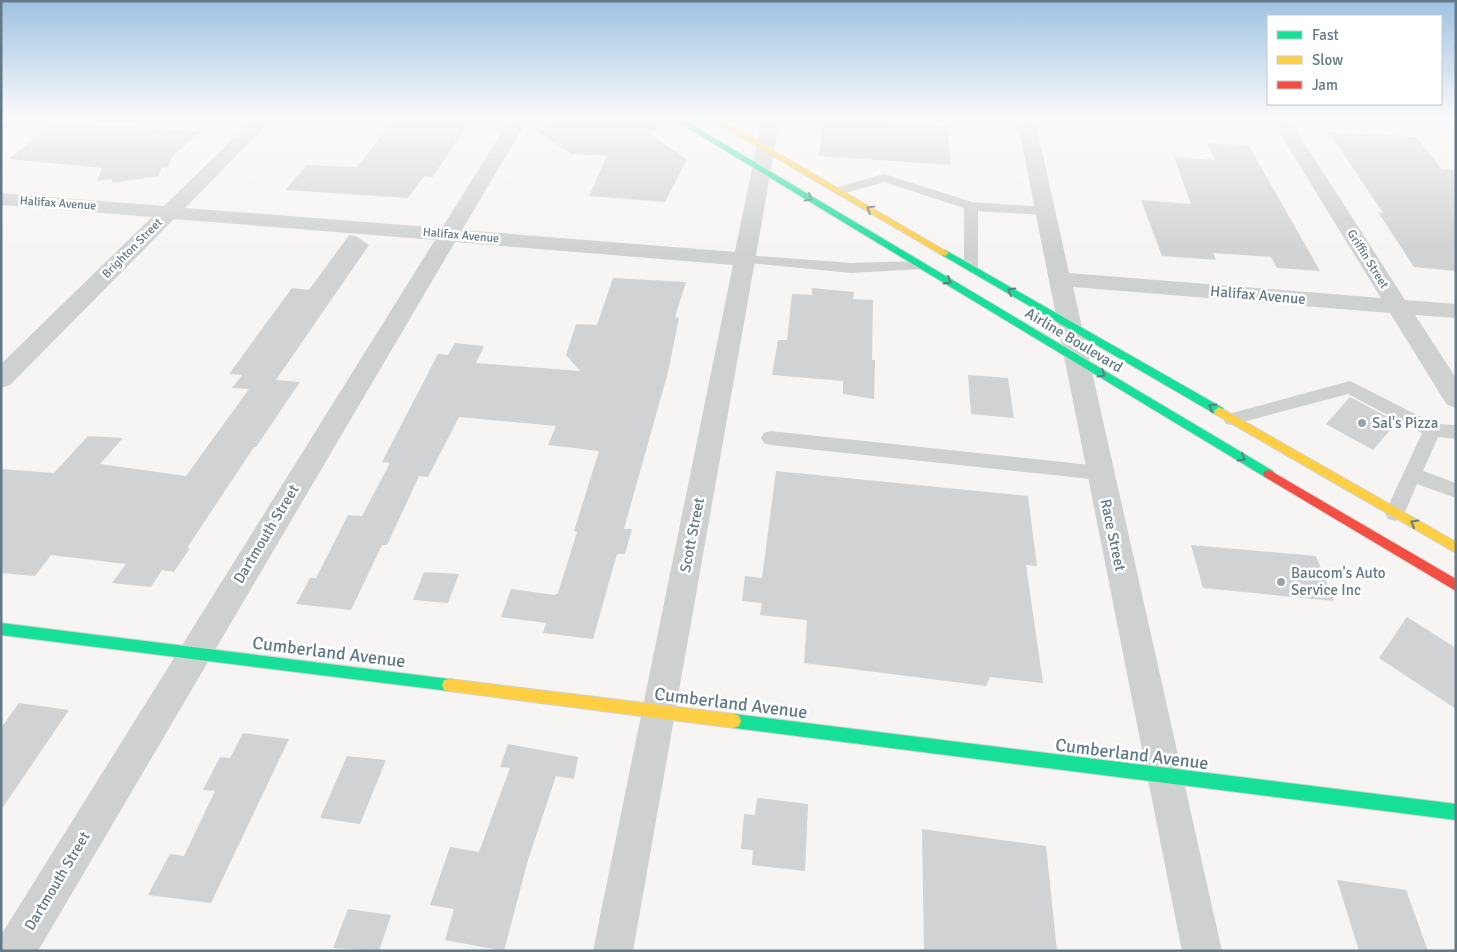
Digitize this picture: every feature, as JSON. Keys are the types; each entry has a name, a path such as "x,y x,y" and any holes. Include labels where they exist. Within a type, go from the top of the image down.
{"main road":[{"name":"Airline Boulevard","path":"770,163 921,265 1456,586"},
{"name":"Airline Boulevard","path":"774,163 839,191 1456,548"},
{"name":"Cumberland Avenue","path":"1,629 1456,812"}],"street":[{"name":"Brighton Street","path":"1,379 218,163"},
{"name":"Dartmouth Street","path":"15,951 492,163"},
{"name":"Scott Street","path":"612,951 762,163"},
{"name":"Race Street","path":"1035,163 1202,951"},
{"name":"Griffin Street","path":"1308,163 1456,399"},
{"name":"Halifax Avenue","path":"1,199 744,259"},
{"name":"Halifax Avenue","path":"1060,279 1456,311"}],"lane":[{"path":"839,191 884,178 971,206 1045,211"},
{"path":"971,206 971,268"},
{"name":"Halifax Avenue","path":"744,259 852,268 921,265"},
{"path":"1232,419 1350,387 1432,430 1456,432"},
{"path":"1395,513 1432,430"},
{"path":"770,438 1100,473"},
{"path":"1412,475 1456,491"}],"building":[{"path":"54,163 170,163 169,167 161,168 159,176 112,183 112,179 97,181 102,168"},
{"path":"360,163 442,163 433,177 424,176 408,198 286,190 306,165 357,167"},
{"path":"604,163 685,163 665,202 589,196"},
{"path":"928,163 951,163 951,165"},
{"path":"1176,163 1259,163 1320,271 1277,268 1271,257 1213,253 1216,260 1162,256 1141,200 1191,204"},
{"path":"1350,163 1437,163 1442,169 1456,170 1456,271 1414,267 1378,212 1383,213"},
{"path":"349,235 356,236 369,245 276,380 300,382 187,548 190,548 174,572 162,570 151,587 112,583 126,564 51,555 35,576 1,573 1,469 54,473 88,436 123,438 100,464 186,476 249,389 232,388 242,375 229,374 292,288 309,290"},
{"path":"613,278 686,282 675,317 679,318 668,372 624,529 632,529 625,554 617,554 593,639 543,633 546,623 501,617 511,589 555,595 558,593 577,532 574,531 599,451 548,445 556,426 459,417 428,477 419,476 387,545 382,545 351,610 296,604 310,578 316,578 348,515 362,516 390,463 382,462 438,354 448,355 455,343 484,346 476,363 580,371 566,355 576,324 597,325"},
{"path":"812,288 854,292 853,299 873,300 872,360 875,360 874,399 843,394 843,381 772,375 778,340 787,340 792,294 812,295"},
{"path":"968,375 1008,378 1014,418 971,414"},
{"name":"Sal's Pizza","path":"1350,397 1397,422 1373,450 1326,424"},
{"path":"776,471 1028,496 1037,566 1026,565 1043,683 990,677 986,686 804,663 807,620 760,615 762,603 742,601 745,576 762,578"},
{"path":"1191,545 1316,556 1334,601 1203,588"},
{"path":"424,572 459,574 448,603 413,600"},
{"path":"1407,617 1456,648 1456,709 1379,658"},
{"path":"19,703 69,710 1,810 1,728"},
{"path":"243,733 289,739 211,903 148,895 170,854 184,856 215,791 203,790 220,757 230,758"},
{"path":"508,744 578,757 574,779 556,776 528,860 504,951 445,940 454,909 430,905 450,847 479,852 510,768 500,767"},
{"path":"347,756 386,760 360,824 320,818"},
{"path":"757,798 808,804 805,871 752,865 753,850 741,849 744,814 755,815"},
{"path":"922,829 1046,846 1057,951 924,951"},
{"path":"1337,880 1406,890 1428,951 1359,951"},
{"path":"348,909 391,915 379,951 333,948"}],"traffic: fast":[{"path":"751,163 1269,474"},
{"path":"945,253 1219,411"},
{"path":"1,629 449,685"},
{"path":"734,721 1456,812"}],"traffic: slow":[{"path":"791,163 945,253"},
{"path":"1219,411 1456,548"},
{"path":"449,685 734,721"}],"traffic: jam":[{"path":"1269,474 1456,586"}],"place":[{"name":"Sal's Pizza","path":"1362,423"},
{"name":"Baucom's Auto Service Inc","path":"1281,582"}]}
